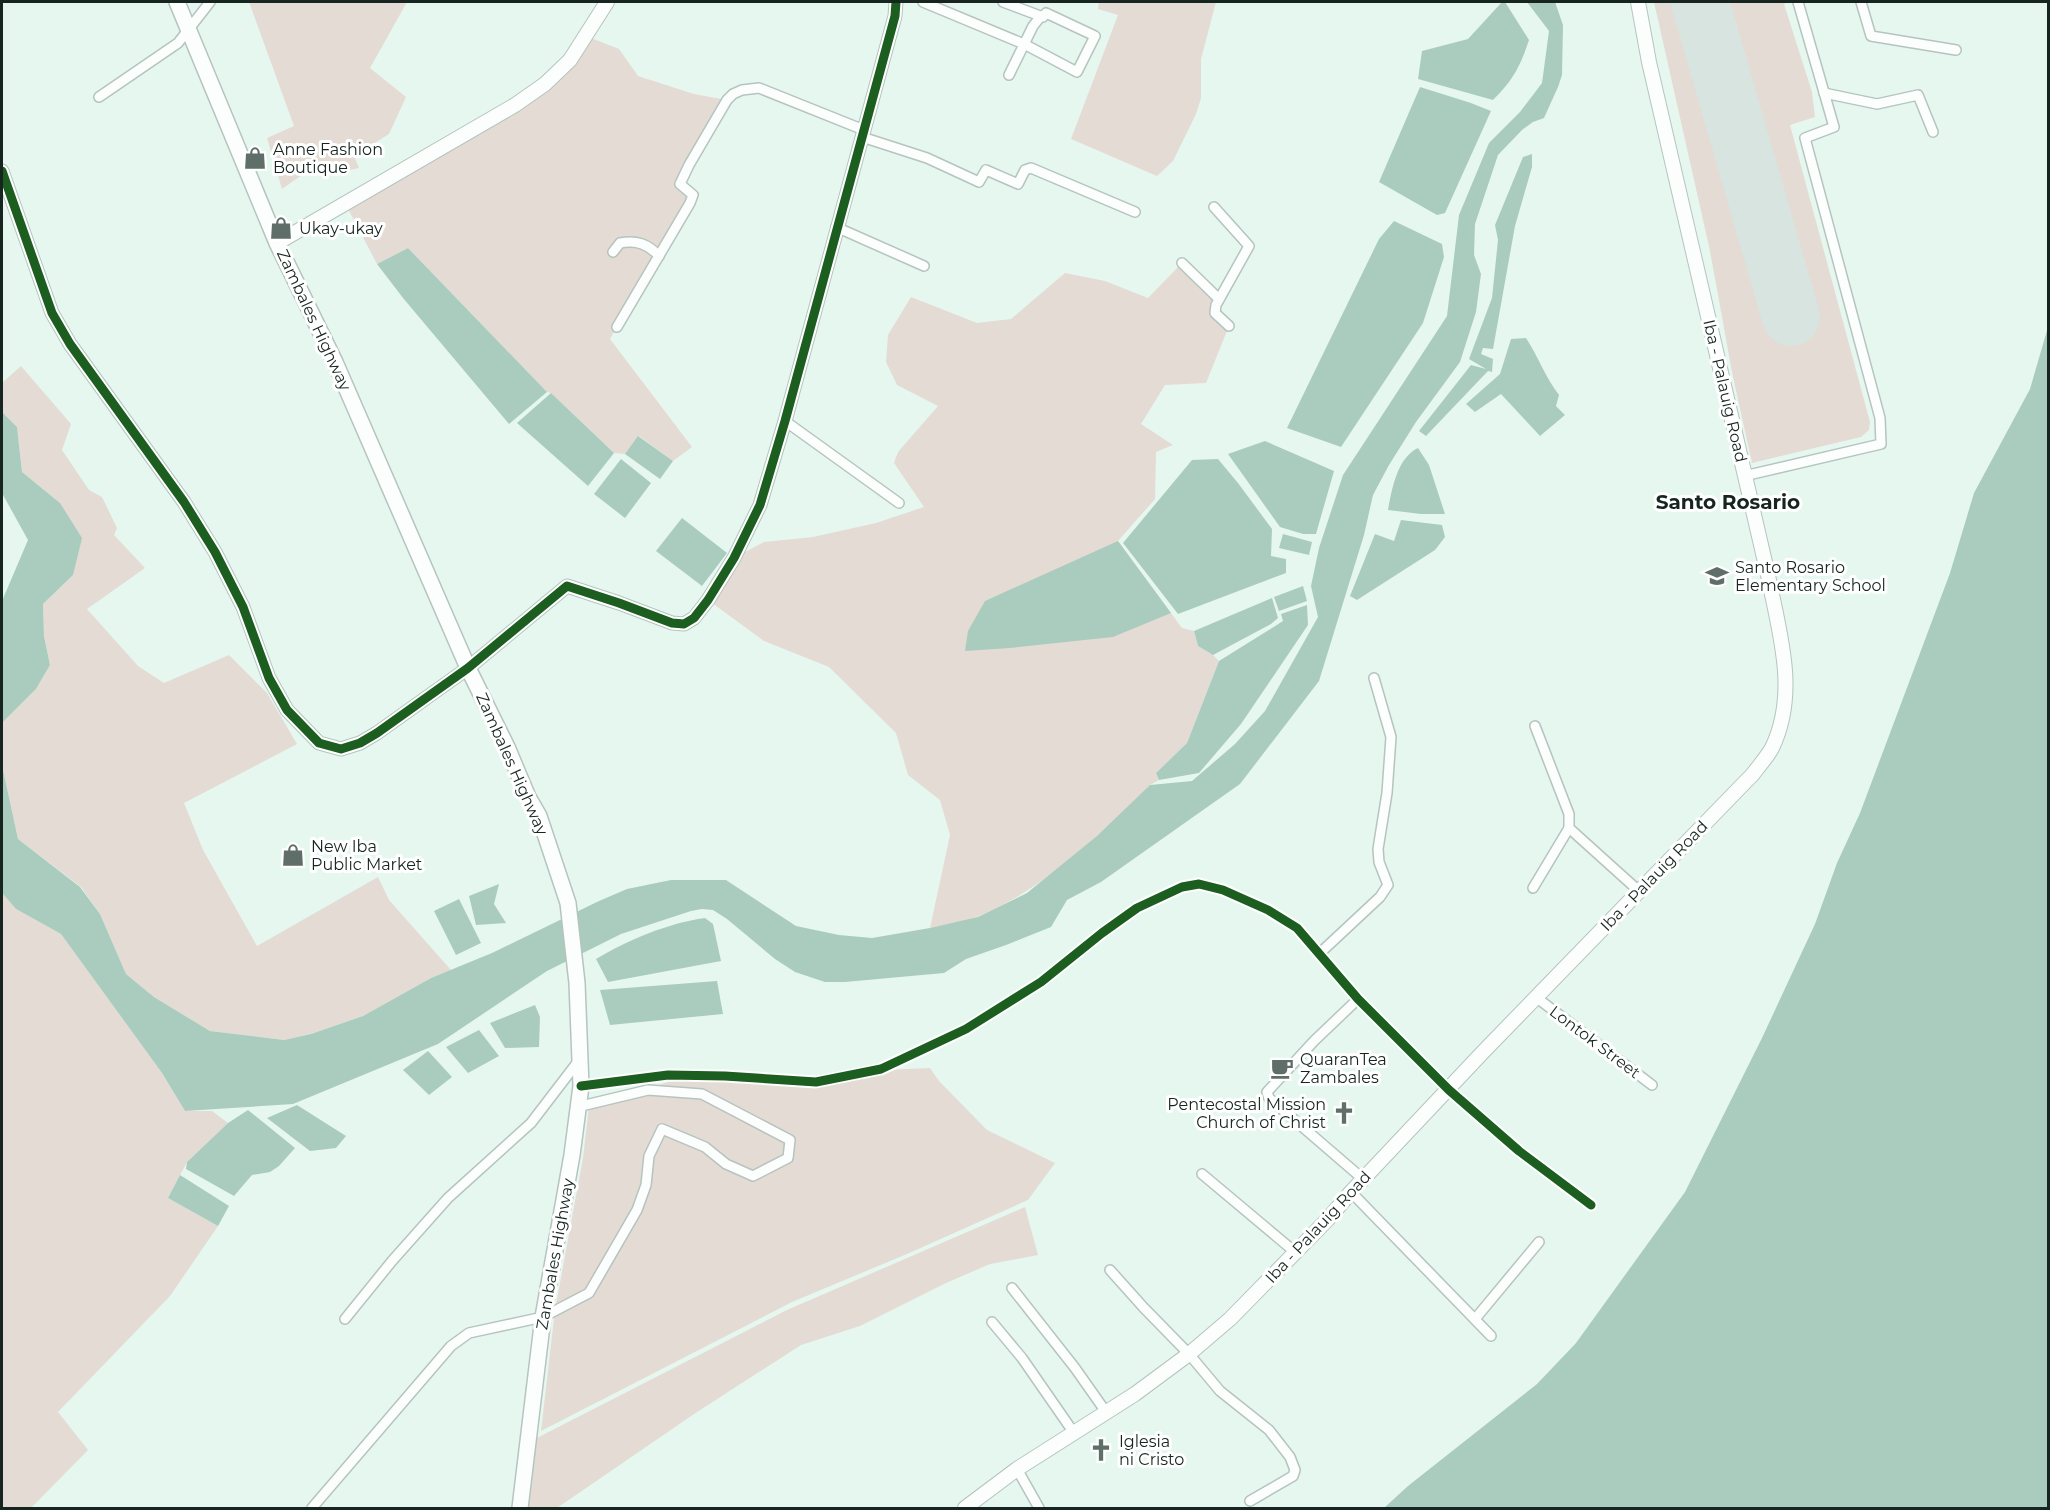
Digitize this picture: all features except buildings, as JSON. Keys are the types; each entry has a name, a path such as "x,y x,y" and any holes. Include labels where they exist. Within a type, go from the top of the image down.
{"main road":[{"name":"Zambales Highway","path":"177,2 277,243 335,362 468,668 539,816 569,908 576,961 581,1086 571,1160 543,1317 520,1509"},
{"path":"277,243 515,105 538,89 570,60 607,2"},
{"name":"Iba - Palauig Road","path":"965,1509 1017,1469 1106,1412 1189,1354 1230,1319 1328,1219 1483,1052 1753,774 1771,749 1782,721 1786,697 1784,654 1768,575 1649,62 1638,2"}],"street":[{"path":"99,97 178,44 210,2"},
{"path":"2,173 52,313 70,344 184,502 215,552 243,608 268,678 287,710 319,743 341,749 360,743 377,733 468,668 567,586 672,623 684,624 694,618 708,600 734,558 760,505 895,16 896,2"},
{"path":"923,2 1024,44 1077,72 1095,36 1046,13 1043,17 1041,16 1024,44 1009,75"},
{"path":"1002,2 1041,16"},
{"path":"1744,476 1881,444 1880,418 1805,138 1834,127 1798,2"},
{"path":"1861,2 1871,36 1956,50"},
{"path":"617,327 693,195 680,184 727,100 742,90 759,88 980,182 986,170 1018,184 1025,170 1031,168 1135,212"},
{"path":"1824,93 1877,104 1918,95 1933,132"},
{"path":"1214,207 1249,246 1219,299 1215,313 1229,326"},
{"path":"836,227 924,266"},
{"path":"613,252 620,243 633,241 650,246 659,255"},
{"path":"1182,263 1219,299"},
{"path":"785,421 899,503"},
{"path":"1320,953 1380,897 1388,885 1379,862 1378,849 1387,793 1391,737 1374,678"},
{"path":"1533,888 1569,828 1569,814 1535,726"},
{"path":"1569,828 1640,892"},
{"path":"581,1086 668,1075 725,1076 816,1083 880,1070 966,1029 1041,982 1137,908 1182,886 1199,884 1223,890 1268,910 1297,928 1358,999 1449,1090 1519,1151 1591,1205"},
{"name":"Lontok Street","path":"1537,998 1652,1085"},
{"path":"1358,999 1314,1041 1267,1092 1269,1098 1363,1179"},
{"path":"345,1319 392,1261 448,1198 531,1123 580,1059"},
{"path":"312,1509 451,1346 469,1333 543,1317 589,1293 637,1210 646,1185 649,1156 662,1129 705,1147 726,1164 753,1176 788,1158 790,1140 702,1094 648,1090 577,1107"},
{"path":"1202,1174 1295,1252"},
{"path":"1351,1192 1491,1336"},
{"path":"1475,1319 1539,1242"},
{"path":"1110,1270 1189,1354 1220,1391 1269,1430 1290,1457 1295,1470 1293,1476 1250,1501"},
{"path":"1012,1288 1075,1368 1106,1412"},
{"path":"992,1322 1022,1358 1074,1433"},
{"path":"1017,1469 1039,1509"}],"shaded area":[{"path":"249,2 407,2 370,68 406,97 389,134 354,156 359,168 338,173 316,165 282,189 267,138 294,126"},
{"path":"1099,2 1216,2 1201,59 1201,98 1196,114 1173,161 1157,176 1071,139 1118,15 1098,9"},
{"path":"1502,2 1505,2 1529,40 1515,73 1493,100 1418,79 1422,51 1468,39"},
{"path":"1527,2 1555,2 1563,25 1562,75 1558,87 1544,118 1522,130 1498,155 1475,224 1474,255 1481,274 1476,312 1460,362 1416,422 1373,495 1364,535 1319,681 1240,784 1101,882 1067,900 1051,927 966,959 944,973 825,982 795,972 713,910 691,911 621,934 547,971 438,1044 293,1104 185,1111 162,1073 61,934 16,909 2,893 2,765 18,839 80,887 100,914 126,974 154,997 210,1031 284,1040 311,1034 363,1016 431,978 492,953 627,889 671,880 726,880 796,926 839,935 872,938 978,917 1027,893 1097,836 1150,785 1192,781 1235,744 1265,711 1318,617 1311,586 1319,548 1343,475 1447,316 1459,215 1489,143 1520,112 1542,83 1549,31"},
{"path":"1654,2 1683,2 1776,322 1807,313 1718,2 1788,2 1784,4 1812,92 1815,117 1790,125 1870,422 1869,430 1861,437 1752,463 1732,372 1710,251"},
{"path":"586,36 619,49 638,76 694,94 727,100 680,184 693,195 610,339 692,447 673,461 639,436 625,454 614,453 551,393 547,392 408,248 377,264 345,203 515,105"},
{"path":"1420,87 1491,111 1445,213 1437,215 1379,182"},
{"path":"1532,154 1532,167 1515,226 1493,349 1483,348 1481,354 1493,359 1492,372 1488,371 1426,436 1419,431 1471,365 1486,369 1469,359 1492,298 1498,240 1495,225 1523,157"},
{"path":"1394,221 1442,244 1444,257 1423,323 1341,447 1287,428 1379,239"},
{"path":"408,248 547,392 509,424 377,264"},
{"path":"1182,263 1219,299 1215,313 1229,326 1206,383 1165,385 1141,424 1173,445 1156,452 1155,499 1118,541 1182,628 1194,631 1198,646 1219,661 1187,743 1156,773 1159,780 1150,785 1092,841 1025,892 973,918 930,928 950,835 940,800 908,775 896,733 829,667 764,641 708,600 734,558 764,542 813,537 876,523 924,507 894,463 898,452 938,406 897,385 886,362 888,335 911,297 977,323 1011,319 1065,273 1105,281 1148,298"},
{"path":"2048,327 2048,1508 1384,1508 1408,1486 1537,1384 1576,1343 1685,1192 1762,1038 1815,924 1837,863 1860,813 1950,573 1974,493 2030,389"},
{"path":"1526,338 1559,395 1556,406 1565,415 1540,436 1501,394 1475,412 1466,404 1500,374 1511,339"},
{"path":"21,366 71,424 62,450 89,490 102,497 117,528 114,535 145,568 87,609 138,666 164,683 229,655 267,693 297,744 184,803 203,850 257,946 378,877 389,900 451,970 431,978 363,1016 311,1034 284,1040 210,1031 154,997 126,974 100,914 81,887 18,839 2,765 2,723 36,689 50,665 44,636 43,604 73,575 60,503 22,472 17,427 2,412 2,383"},
{"path":"551,393 614,453 588,486 517,423"},
{"path":"2,412 17,427 22,472 60,503 82,538 73,575 43,604 44,636 50,665 36,689 2,723 2,601 28,540 2,493"},
{"path":"638,436 673,461 660,479 625,454"},
{"path":"1265,441 1334,471 1316,534 1303,534 1280,527 1228,454"},
{"path":"1418,448 1429,465 1445,514 1388,510 1400,466"},
{"path":"621,459 651,483 625,518 594,494"},
{"path":"1218,459 1272,529 1271,556 1286,559 1286,573 1178,614 1123,543 1192,460"},
{"path":"682,518 727,553 702,586 656,551"},
{"path":"1401,520 1442,525 1445,537 1435,550 1357,600 1350,596 1375,534 1394,541"},
{"path":"1283,534 1312,542 1309,555 1279,548"},
{"path":"1118,541 1171,613 1113,637 965,651 968,631 985,601"},
{"path":"1303,586 1307,601 1279,611 1274,597"},
{"path":"1272,598 1278,618 1271,624 1213,655 1198,646 1194,631"},
{"path":"1307,605 1308,625 1241,724 1199,773 1159,780 1156,773 1187,743 1219,661 1283,621 1281,614"},
{"path":"499,884 494,904 506,923 476,925 469,896"},
{"path":"2,893 16,909 61,934 162,1073 185,1111 212,1111 228,1123 187,1162 168,1198 218,1226 170,1296 58,1412 88,1450 31,1508 2,1508"},
{"path":"459,899 481,943 456,955 434,911"},
{"path":"705,918 713,924 721,961 608,982 596,959 649,933"},
{"path":"717,981 723,1014 610,1025 600,990"},
{"path":"535,1005 540,1017 539,1047 505,1048 490,1023"},
{"path":"479,1030 499,1056 468,1073 446,1047"},
{"path":"428,1051 452,1077 429,1095 403,1070"},
{"path":"930,1068 939,1081 987,1130 1055,1163 1028,1200 792,1302 541,1431 555,1310 583,1158 589,1106 678,1079 783,1081 883,1070"},
{"path":"297,1105 346,1136 336,1148 310,1151 267,1118"},
{"path":"248,1110 295,1148 279,1166 270,1172 252,1175 234,1196 186,1169 187,1162 228,1123"},
{"path":"180,1175 229,1206 218,1226 168,1198"},
{"path":"1025,1207 1038,1255 990,1264 860,1326 801,1345 694,1414 557,1508 525,1508 533,1440 787,1310"}],"runway":[{"path":"1700,2 1791,317"}],"cycle path":[{"path":"2,171 52,313 70,344 184,502 215,552 243,607 269,678 287,710 319,743 341,749 360,743 377,733 468,668 567,586 672,623 684,624 694,618 708,600 734,558 760,505 895,16 896,2"},
{"path":"581,1086 668,1075 816,1082 881,1069 966,1029 1041,982 1137,908 1182,887 1199,884 1223,890 1268,910 1297,928 1358,999 1449,1090 1519,1151 1591,1205"}],"place":[{"name":"Anne Fashion Boutique","path":"255,158"},
{"name":"Ukay-ukay","path":"281,228"},
{"name":"Santo Rosario Elementary School","path":"1717,576"},
{"name":"New Iba Public Market","path":"293,855"},
{"name":"QuaranTea Zambales","path":"1282,1068"},
{"name":"Pentecostal Mission Church of Christ","path":"1344,1113"},
{"name":"Iglesia ni Cristo","path":"1101,1450"}],"district":[{"name":"Santo Rosario","path":"1728,502"}]}
